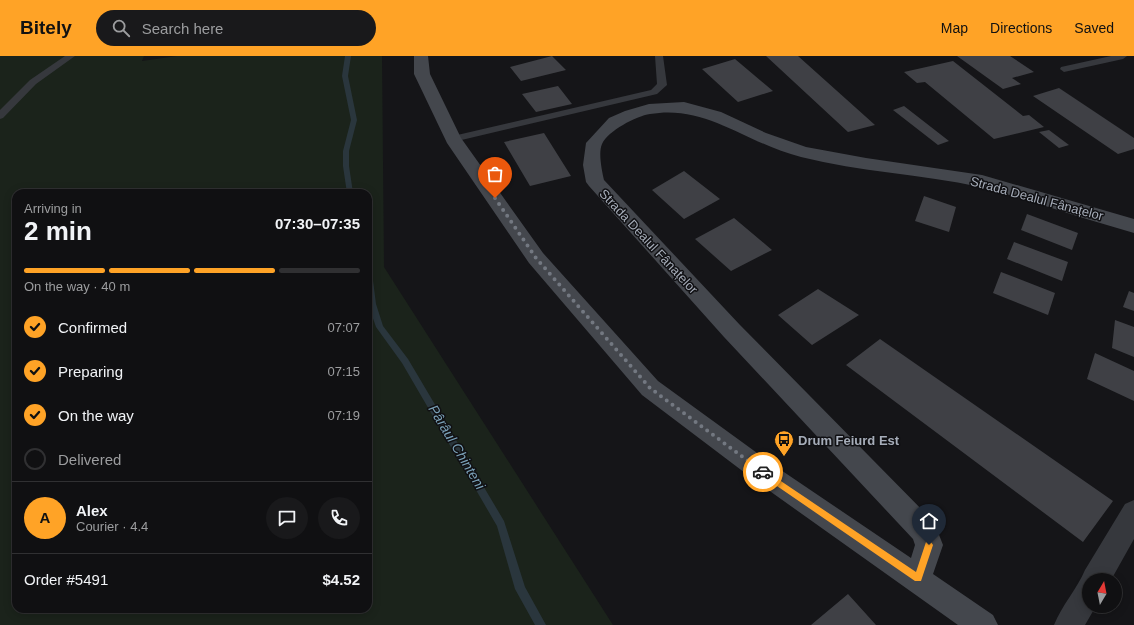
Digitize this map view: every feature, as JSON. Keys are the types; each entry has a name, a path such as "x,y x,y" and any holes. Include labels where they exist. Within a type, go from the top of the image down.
{"main road":[{"path":"421,56 422,74 453,139 536,258 650,388 766,474 918,578 983,625"},
{"name":"Strada Dealul Fânațelor","path":"918,578 929,545 924,531 732,331 595,182 592,165 594,144 615,122 631,114 648,108 684,107 715,115 760,138 803,152 866,164 982,181 1134,226"}],"street":[{"path":"1099,573 1134,513"},
{"path":"1069,625 1082,603"}],"lane":[{"path":"0,116 33,82 71,56"},
{"path":"453,139 654,92 662,85 659,56"},
{"path":"1064,69 1123,56"}],"shaded area":[{"path":"0,56 144,56 142,61 177,56 382,56 384,267 613,625 0,625"}],"building":[{"path":"552,56 566,70 521,81 510,67"},
{"path":"766,56 798,56 875,125 848,132"},
{"path":"957,56 1010,56 1034,72 1012,78 1021,84 1003,89"},
{"path":"735,59 773,91 738,102 702,69"},
{"path":"953,61 1023,116 1029,115 1044,127 994,139 925,82 917,83 904,72"},
{"path":"558,86 572,104 536,112 522,94"},
{"path":"1059,88 1134,138 1134,149 1118,154 1033,96"},
{"path":"904,106 949,141 938,145 893,110"},
{"path":"1049,130 1069,145 1059,148 1039,132"},
{"path":"544,133 571,176 530,186 504,142"},
{"path":"684,171 720,199 684,219 652,190"},
{"path":"924,196 956,207 949,232 915,221"},
{"path":"1027,214 1078,233 1072,250 1021,230"},
{"path":"734,218 772,250 731,271 695,239"},
{"path":"1014,242 1068,262 1062,281 1007,259"},
{"path":"1001,272 1055,293 1048,315 993,293"},
{"path":"818,289 859,315 812,345 778,315"},
{"path":"1129,291 1134,293 1134,311 1123,307"},
{"path":"1115,320 1134,327 1134,357 1112,348"},
{"path":"880,339 1113,501 1083,542 846,365"},
{"path":"1095,353 1134,371 1134,401 1087,379"},
{"path":"848,594 876,625 811,625"}],"waterway":[{"name":"Pârâul Chinteni","path":"348,56 345,76 354,120 346,151 346,166 349,189"},
{"name":"Pârâul Chinteni","path":"372,304 380,327 405,361 501,524 520,589 541,625"}],"way so far":[{"path":"495,198 536,258 650,388 763,472"}],"place":[{"name":"Drum Feiurd Est","path":"784,457"}],"route":[{"path":"763,472 918,578 929,545"}]}
